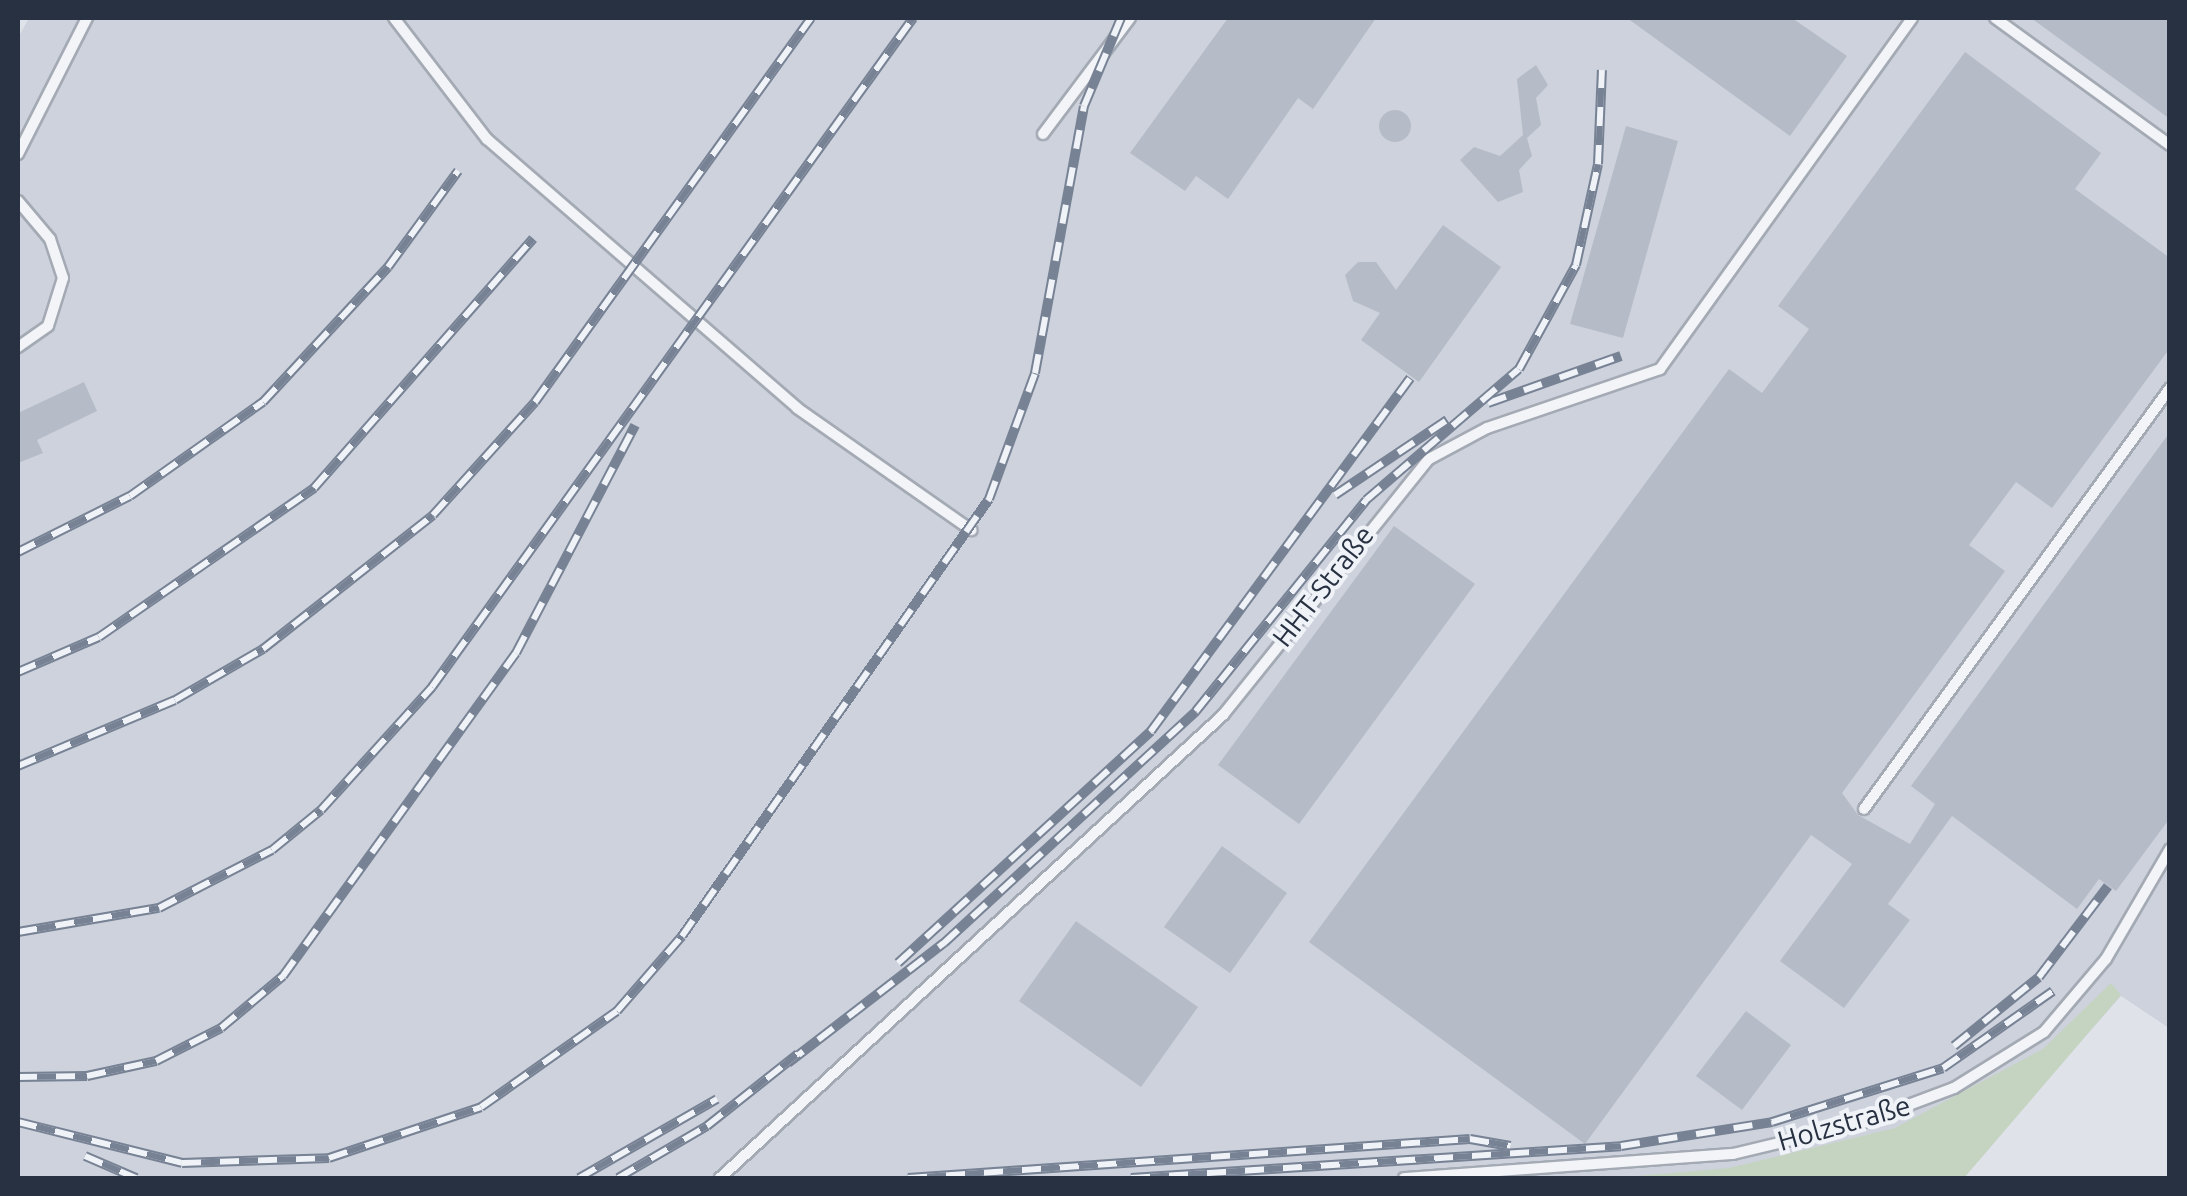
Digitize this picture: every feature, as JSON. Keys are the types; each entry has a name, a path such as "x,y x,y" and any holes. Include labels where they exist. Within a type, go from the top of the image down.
{"lane":[{"path":"18,154 87,18"},
{"path":"394,18 487,140 797,408 972,530"},
{"path":"1043,134 1130,18"},
{"name":"HHT-Straße","path":"720,1178 1223,714 1429,459 1488,428 1660,369 1912,18"},
{"path":"1995,18 2170,145"},
{"path":"18,202 50,239 63,278 48,326 18,347"},
{"path":"1864,810 2170,388"},
{"name":"Holzstraße","path":"1404,1178 1734,1154 1858,1124 1954,1088 2044,1032 2106,958 2170,849"}],"shaded area":[{"path":"29,18 2169,18 2169,1028 2121,996 1960,1178 18,1178 18,38"}],"green space":[{"path":"2111,983 2121,995 1964,1178 1614,1178 1729,1168 1895,1128 2043,1049"}],"building":[{"path":"1228,18 1376,18 1313,109 1298,98 1228,199 1196,176 1185,191 1130,153"},
{"path":"1627,18 1792,18 1847,56 1790,136"},
{"path":"2031,18 2170,18 2170,119"},
{"path":"1965,52 2101,153 2075,189 2170,258 2170,348 2052,508 2016,482 1969,545 2005,571 1842,793 1858,815 1910,844 1935,804 1911,786 2170,432 2170,818 2116,891 2099,879 2077,909 1952,816 1888,904 1910,920 1844,1008 1780,961 1852,864 1811,835 1585,1144 1309,942 1729,369 1762,393 1809,329 1778,306"},
{"path":"1536,65 1548,85 1536,98 1541,125 1527,138 1532,156 1519,170 1523,192 1498,202 1460,160 1474,147 1500,156 1523,135 1517,79"},
{"path":"1395,110 1407,114 1411,126 1407,138 1395,142 1383,138 1379,126 1383,114"},
{"path":"1626,126 1678,141 1623,338 1570,324"},
{"path":"1443,225 1501,267 1419,382 1361,340 1380,313 1353,301 1345,275 1358,262 1376,262 1396,290"},
{"path":"84,382 97,411 37,440 43,453 18,463 18,413"},
{"path":"1394,526 1475,584 1299,824 1218,765"},
{"path":"1222,846 1287,893 1230,973 1164,927"},
{"path":"1076,921 1198,1007 1141,1087 1019,1001"},
{"path":"1746,1011 1791,1045 1742,1110 1696,1076"}],"railway":[{"path":"18,766 175,700 263,649 433,515 535,402 811,18"},
{"path":"18,932 159,908 272,850 321,810 432,687 913,18"},
{"path":"18,1122 182,1163 329,1158 481,1107 617,1011 682,936 989,499 1035,373 1084,106 1121,18"},
{"path":"788,1063 944,943 1196,711 1366,500 1519,369 1576,265 1598,164 1602,70"},
{"path":"18,552 130,496 263,402 388,267 458,171"},
{"path":"18,672 99,637 314,488 533,239"},
{"path":"1488,403 1621,356"},
{"path":"898,963 1151,731 1410,378"},
{"path":"1335,495 1447,420"},
{"path":"18,1077 87,1076 156,1061 221,1028 283,976 516,653 635,425"},
{"path":"1954,1046 2039,977 2108,886"},
{"path":"1131,1178 1621,1146 1772,1122 1943,1068 2053,991"},
{"path":"618,1178 707,1126 798,1054"},
{"path":"579,1178 717,1099"},
{"path":"908,1178 1470,1139 1510,1146"},
{"path":"85,1156 136,1178"}]}
